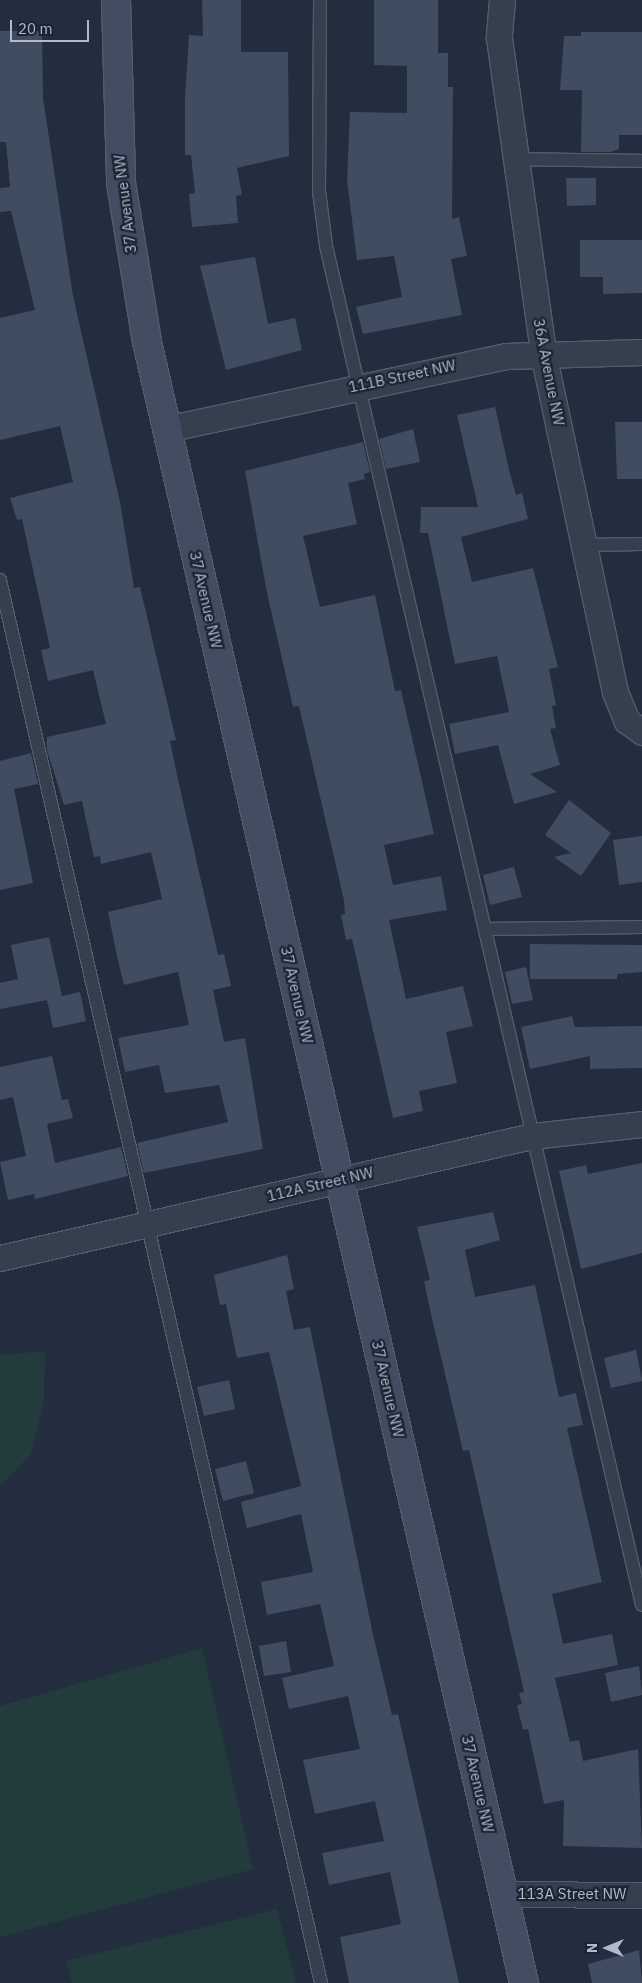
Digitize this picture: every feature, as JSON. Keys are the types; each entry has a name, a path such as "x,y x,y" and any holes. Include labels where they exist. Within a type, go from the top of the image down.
{"street":[{"name":"37 Avenue NW","path":"116,0 121,183 131,258 166,430 524,1983"},
{"name":"36A Avenue NW","path":"502,0 499,38 544,353 615,692 628,721 642,732"},
{"name":"111B Street NW","path":"166,430 360,385 496,357 544,353 642,352"},
{"name":"112A Street NW","path":"0,1258 532,1136 642,1124"},
{"name":"113A Street NW","path":"503,1894 642,1895"}],"lane":[{"path":"320,0 321,217 642,1605"},
{"path":"516,159 642,161"},
{"path":"584,545 642,544"},
{"path":"0,580 146,1225 321,1983"},
{"path":"485,929 642,927"}],"green space":[{"path":"45,1351 44,1402 31,1454 0,1486 0,1355"},
{"path":"202,1648 253,1869 0,1937 0,1706"},
{"path":"277,1909 296,1983 72,1983 66,1961"}],"building":[{"path":"202,0 241,0 241,52 288,52 289,156 237,168 242,195 236,196 238,223 192,227 189,194 195,193 191,155 185,155 185,97 189,35 203,36"},
{"path":"374,0 438,0 438,53 448,53 448,87 453,87 452,219 459,217 467,256 451,259 462,315 363,334 356,307 402,297 394,256 357,260 347,180 350,112 407,113 407,66 374,65"},
{"path":"0,31 42,31 43,98 73,296 120,502 134,588 140,587 176,740 170,741 218,955 224,954 231,986 213,990 224,1042 245,1038 263,1149 144,1173 137,1143 228,1122 219,1085 165,1093 159,1065 125,1072 118,1038 189,1025 178,972 124,985 117,956 108,912 162,899 151,852 101,864 100,856 94,857 82,801 64,805 47,750 47,737 106,724 93,670 48,681 41,650 50,648 22,519 17,520 10,498 73,482 60,426 0,440 0,318 35,310 11,211 0,212 0,188 10,187 6,142 0,142"},
{"path":"581,32 642,32 642,135 619,135 619,149 611,152 581,152 582,90 560,90 564,36 581,36"},
{"path":"566,178 596,178 596,205 567,206"},
{"path":"580,240 642,240 642,293 603,294 603,277 580,277"},
{"path":"255,257 268,324 295,318 302,350 226,370 200,266"},
{"path":"495,407 516,495 522,493 528,519 461,537 472,582 533,568 558,667 549,669 556,705 552,706 556,728 550,729 560,765 530,774 557,792 514,804 498,745 455,754 449,724 509,712 497,656 455,664 428,533 420,533 421,507 478,507 457,415"},
{"path":"615,422 642,422 642,479 617,479"},
{"path":"413,429 420,462 386,469 379,439"},
{"path":"363,442 370,472 364,474 365,479 348,483 357,524 303,536 320,607 375,595 395,691 401,690 434,834 384,845 393,885 441,876 447,910 389,920 406,999 463,986 473,1026 446,1032 457,1083 419,1091 423,1111 393,1118 352,939 346,940 341,915 345,914 344,900 299,706 293,707 267,593 245,471"},
{"path":"31,753 38,784 14,789 33,883 0,890 0,761"},
{"path":"569,800 611,833 581,876 554,857 571,853 545,835"},
{"path":"642,836 642,882 619,885 613,840"},
{"path":"514,867 522,897 490,905 483,875"},
{"path":"49,937 62,996 80,992 86,1021 53,1028 47,1000 0,1009 0,983 18,979 11,945"},
{"path":"530,944 642,945 642,972 617,974 617,979 530,979"},
{"path":"526,967 533,1000 512,1004 505,972"},
{"path":"572,1016 575,1027 642,1026 642,1068 590,1069 590,1056 530,1069 521,1027"},
{"path":"52,1056 62,1100 68,1099 73,1118 47,1124 55,1163 121,1147 128,1176 35,1199 34,1194 8,1200 0,1162 26,1156 13,1097 0,1100 0,1067"},
{"path":"642,1163 642,1253 581,1269 559,1171 586,1165 588,1174"},
{"path":"493,1212 500,1240 465,1250 475,1297 535,1285 559,1397 576,1393 583,1425 567,1428 602,1582 552,1594 563,1644 612,1634 618,1665 555,1678 570,1742 579,1740 583,1761 638,1749 642,1848 563,1846 564,1800 544,1804 528,1729 523,1730 517,1705 522,1704 519,1693 524,1692 469,1450 463,1451 431,1314 424,1281 430,1280 417,1227"},
{"path":"287,1255 294,1289 286,1291 294,1330 310,1327 372,1630 392,1715 398,1714 459,1983 349,1983 340,1937 401,1924 390,1872 329,1885 322,1853 384,1841 375,1801 315,1814 303,1760 360,1749 348,1696 289,1709 282,1678 334,1666 320,1604 267,1615 261,1582 313,1572 301,1514 247,1528 241,1502 301,1486 269,1352 237,1358 226,1304 220,1305 214,1275"},
{"path":"636,1350 642,1381 611,1388 604,1358"},
{"path":"229,1380 235,1409 204,1416 197,1387"},
{"path":"246,1461 254,1493 223,1501 215,1469"},
{"path":"286,1641 291,1672 264,1676 259,1646"},
{"path":"639,1666 642,1695 611,1702 605,1673"},
{"path":"639,1950 642,1983 592,1983 588,1964"}]}
